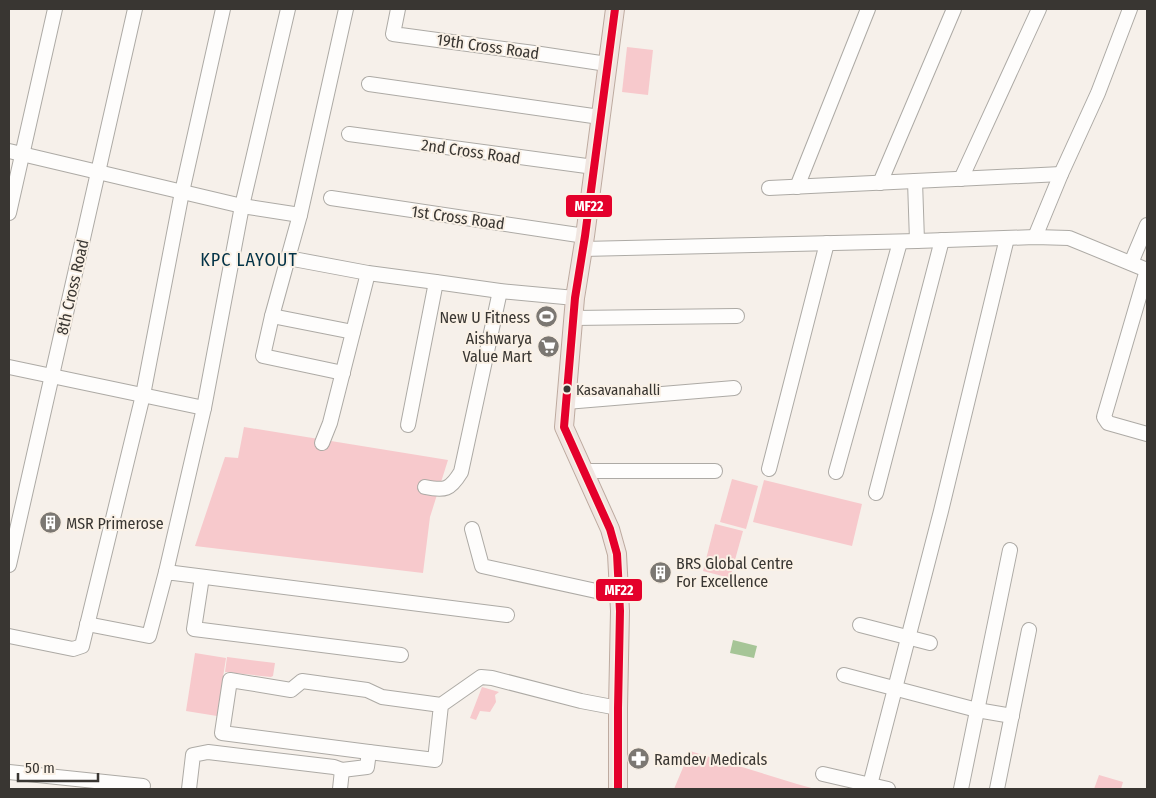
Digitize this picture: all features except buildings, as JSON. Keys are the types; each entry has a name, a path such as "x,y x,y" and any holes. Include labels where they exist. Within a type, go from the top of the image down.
{"main road":[{"path":"615,9 575,298 564,427 610,530 617,554 620,611 618,789"}],"street":[{"path":"9,212 55,9"},
{"name":"8th Cross Road","path":"9,565 135,9"},
{"path":"9,636 73,649 82,646 143,395 182,192 222,9"},
{"path":"87,624 149,636 166,572 204,408 242,206 288,9"},
{"path":"343,373 263,356 300,215 346,9"},
{"name":"19th Cross Road","path":"398,9 393,34 607,64"},
{"path":"797,187 868,9"},
{"path":"880,183 954,9"},
{"path":"961,179 1039,9"},
{"path":"1035,238 1061,174 1098,93 1130,9"},
{"path":"369,84 600,117"},
{"name":"2nd Cross Road","path":"349,134 594,167"},
{"path":"9,151 242,206 300,215"},
{"path":"769,188 1061,174"},
{"path":"916,181 916,242"},
{"name":"1st Cross Road","path":"331,198 584,242 827,243 1069,238 1147,270"},
{"path":"1131,263 1147,225"},
{"path":"870,785 941,511 1008,238"},
{"path":"876,493 942,240"},
{"path":"836,472 900,242"},
{"path":"769,469 827,243"},
{"path":"288,258 368,273 500,291 575,298"},
{"path":"1147,270 1104,417 1108,423 1147,434"},
{"path":"322,443 330,423 368,273"},
{"path":"408,425 436,282"},
{"path":"425,486 440,489 453,484 461,472 500,291"},
{"path":"272,316 353,332"},
{"path":"573,318 737,316"},
{"path":"9,367 204,408"},
{"path":"566,402 734,388"},
{"path":"584,471 715,471"},
{"path":"472,529 482,566 619,596"},
{"path":"961,789 1010,550"},
{"path":"166,572 507,615"},
{"path":"202,577 194,630 401,655"},
{"path":"860,625 930,643"},
{"path":"997,789 1029,630"},
{"path":"844,675 977,710 1012,716"},
{"path":"441,705 435,760 222,733 230,680 291,690 302,681 367,690 382,697 441,705 481,676 581,701 618,708"},
{"path":"189,789 193,755 208,752 334,767 342,770 367,767 369,752"},
{"path":"340,789 342,770"},
{"path":"9,772 143,786"},
{"path":"823,774 888,789"}],"shaded area":[{"path":"627,47 653,50 648,95 622,92"},
{"path":"244,427 448,460 430,517 423,573 195,546 225,457 238,458"},
{"path":"732,479 758,486 746,529 720,522"},
{"path":"764,480 862,504 852,546 753,522"},
{"path":"715,524 743,531 730,578 703,571"},
{"path":"733,640 757,646 754,658 730,653"},
{"path":"195,653 226,658 217,716 186,711"},
{"path":"227,657 275,663 273,676 225,672"},
{"path":"482,687 499,692 495,695 496,702 490,712 480,711 476,720 470,718"},
{"path":"690,751 797,784 815,789 674,789"},
{"path":"1099,775 1123,782 1121,789 1094,789"}],"transit line":[{"name":"MF22","path":"615,9 575,298 564,427 610,529 617,554 620,611 618,789"}],"place":[{"name":"New U Fitness","path":"546,317"},
{"name":"Aishwarya Value Mart","path":"548,347"},
{"name":"Kasavanahalli","path":"567,389"},
{"name":"MSR Primerose","path":"50,523"},
{"name":"BRS Global Centre For Excellence","path":"660,572"},
{"name":"Ramdev Medicals","path":"638,759"}],"district":[{"name":"KPC LAYOUT","path":"249,260"}]}
